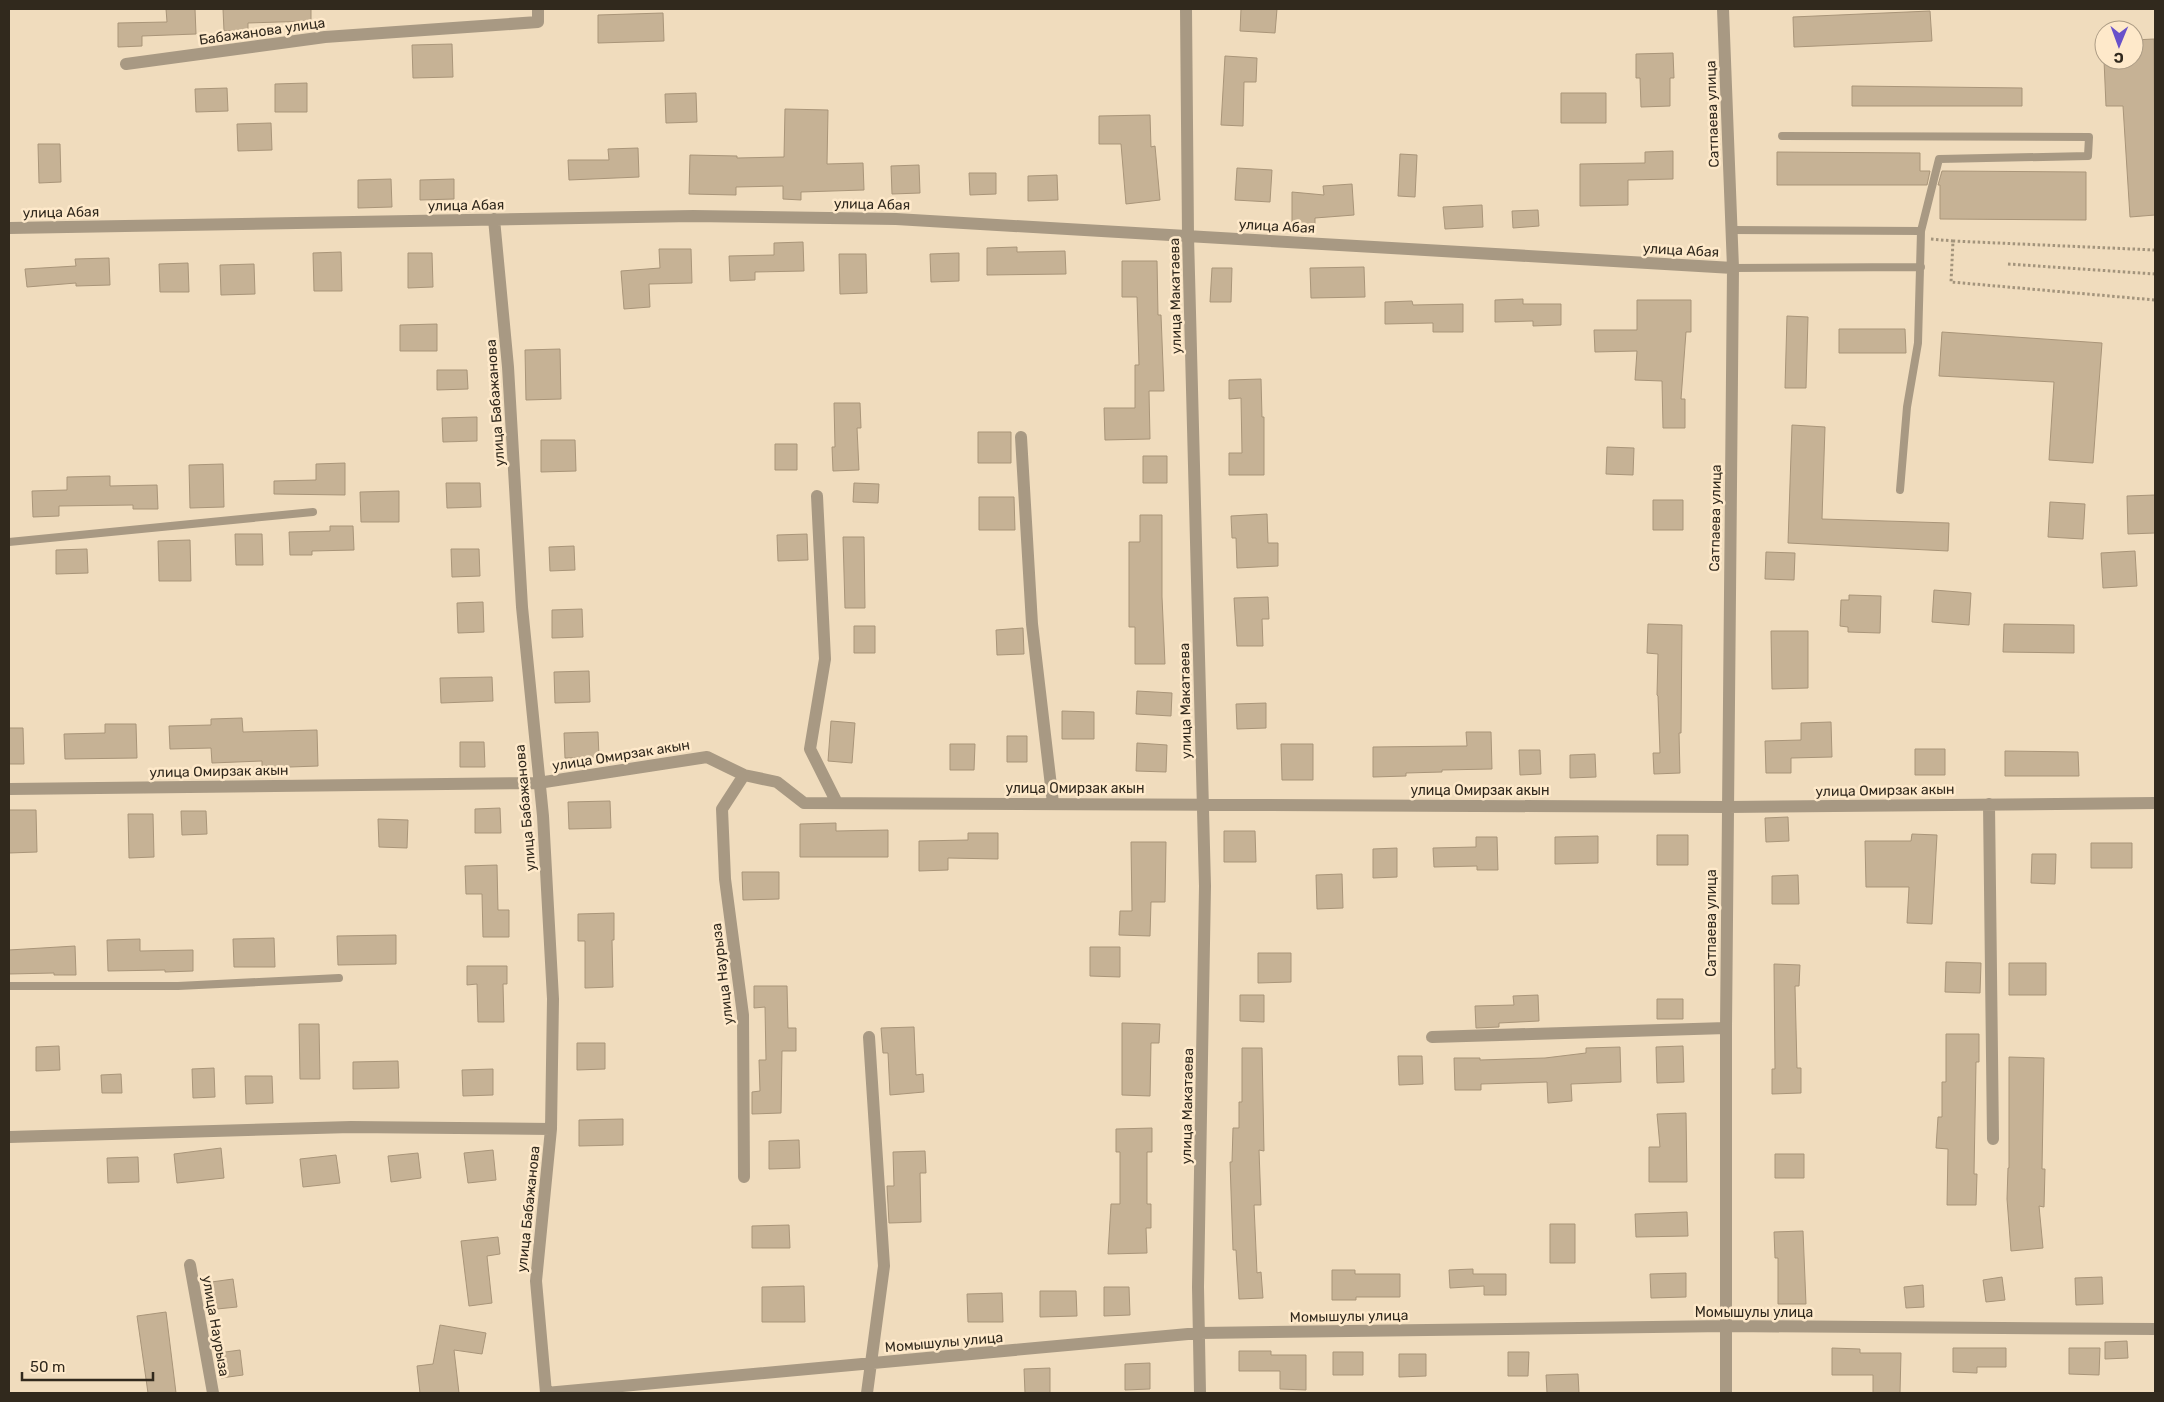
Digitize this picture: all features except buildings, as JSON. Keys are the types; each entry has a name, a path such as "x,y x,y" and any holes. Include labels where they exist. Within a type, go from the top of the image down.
{"street":[{"name":"Бабажанова улица","path":"126,64 325,37 538,22 538,9"},
{"name":"улица Макатаева","path":"1186,9 1188,236 1205,886 1199,1333 1200,1393"},
{"name":"Сатпаева улица","path":"1723,9 1733,268 1727,807 1726,1393"},
{"name":"улица Абая","path":"9,228 693,216 896,218 1733,268"},
{"name":"улица Бабажанова","path":"494,219 508,367 522,607 538,783 543,816 553,999 551,1129 536,1281 546,1393"},
{"path":"1021,437 1032,624 1053,803"},
{"path":"817,496 825,659 810,748 837,802"},
{"name":"улица Омирзак акын","path":"9,789 538,783 707,757 744,775 777,782 804,802 1727,807 2155,803"},
{"name":"улица Наурыза","path":"744,775 722,809 725,879 743,1016 744,1177"},
{"path":"1989,804 1993,1139"},
{"path":"1432,1037 1726,1028"},
{"path":"867,1393 884,1266 869,1037"},
{"path":"9,1137 351,1127 551,1129"},
{"name":"улица Наурыза","path":"190,1264 213,1393"},
{"name":"Момышулы улица","path":"546,1393 1199,1333 1726,1326 2155,1329"}],"lane":[{"path":"1782,136 2089,137 2088,156 1939,159 1921,235 1918,343 1907,408 1900,490"},
{"path":"1732,230 1921,235"},
{"path":"1733,268 1921,266"},
{"path":"9,542 313,512"},
{"path":"9,986 178,986 339,978"}],"path":[{"path":"1921,235 1953,241 2155,250"},
{"path":"1953,241 1950,282 2155,300"},
{"path":"2008,264 2155,274"}]}
